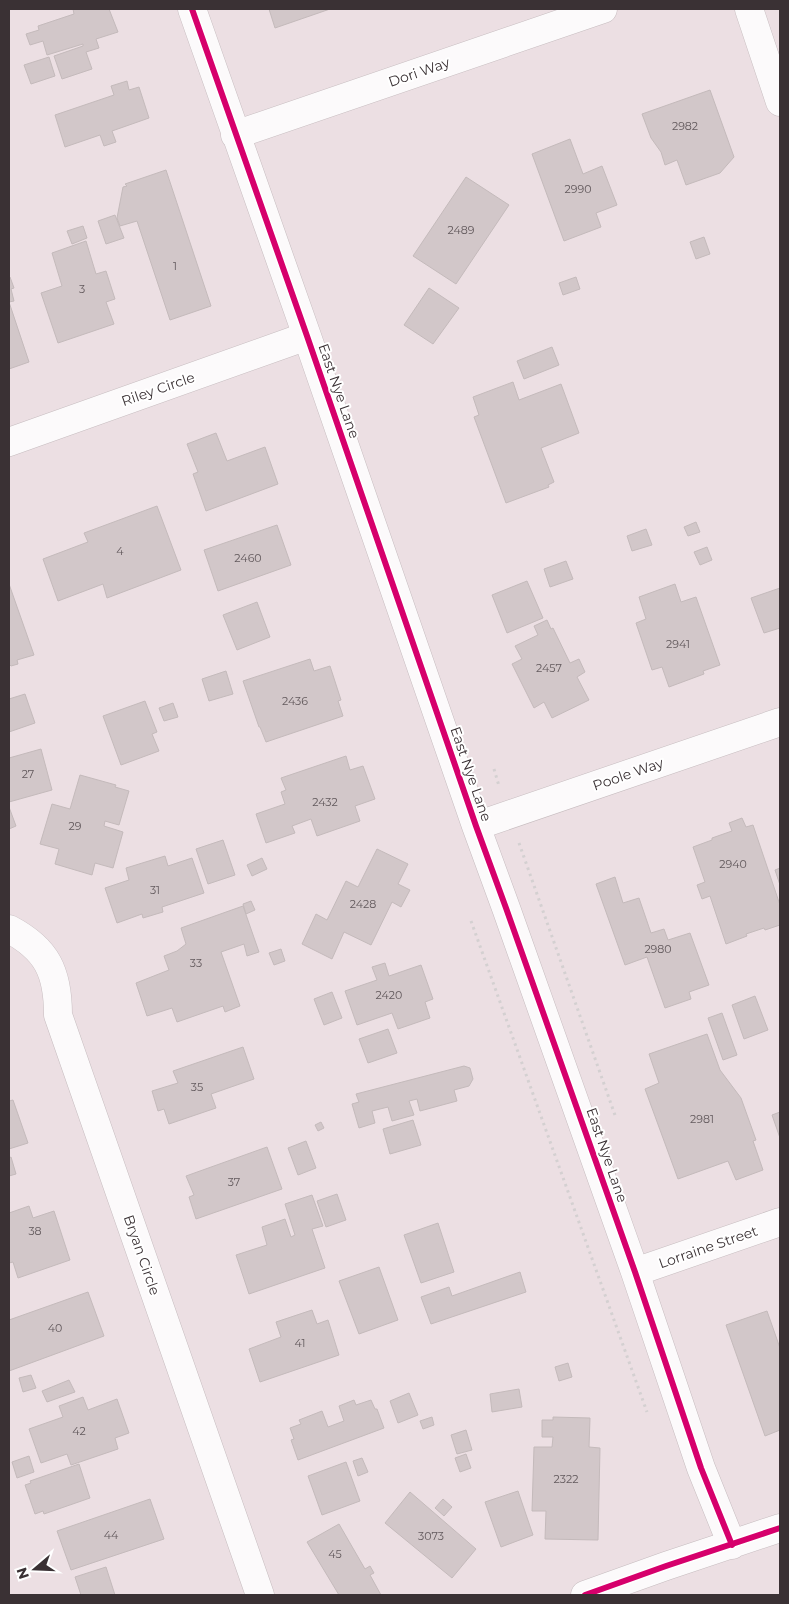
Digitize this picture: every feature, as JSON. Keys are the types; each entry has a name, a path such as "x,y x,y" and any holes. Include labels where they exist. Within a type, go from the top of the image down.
{"street":[{"name":"East Nye Lane","path":"192,9 476,826 635,1272 701,1468 732,1545"},
{"name":"Dori Way","path":"236,135 603,9"},
{"path":"749,9 780,102"},
{"name":"Riley Circle","path":"9,442 307,336"},
{"name":"Poole Way","path":"476,826 780,722"},
{"name":"Bryan Circle","path":"9,929 29,941 51,966 58,994 58,1015 260,1595"},
{"name":"Lorraine Street","path":"635,1272 780,1222"},
{"path":"585,1595 780,1528"}],"path":[{"path":"494,770 617,1121"},
{"path":"471,921 650,1421"}],"building":[{"path":"73,9 109,9 118,32 96,39 99,48 86,52 92,69 62,79 54,56 83,46 83,44 47,55 43,41 30,45 26,34 39,30 38,26 74,14"},
{"path":"269,9 330,9 275,28"},
{"path":"49,57 55,76 31,84 24,65"},
{"path":"127,81 129,90 139,87 149,118 112,131 116,142 104,146 100,135 65,147 55,115 114,95 111,86"},
{"path":"710,90 734,157 720,173 686,185 677,160 665,165 661,152 651,138 642,114"},
{"path":"570,139 583,174 602,166 617,205 596,213 601,227 564,241 532,154"},
{"path":"166,170 211,306 170,320 137,221 120,226 117,218 123,187 127,186 125,184"},
{"path":"466,177 509,205 456,284 413,256"},
{"path":"115,215 124,238 106,244 98,221"},
{"path":"83,226 87,238 72,244 67,231"},
{"path":"704,237 710,254 696,259 690,242"},
{"path":"86,241 96,274 106,271 115,299 106,302 114,324 58,343 41,293 62,286 52,253"},
{"path":"10,277 14,288 11,289 14,301 9,302"},
{"path":"576,277 580,289 563,295 559,283"},
{"path":"429,288 459,308 433,344 404,325"},
{"path":"9,302 29,362 9,369"},
{"path":"552,347 559,365 524,379 517,361"},
{"path":"513,382 519,400 561,384 579,433 541,448 554,482 548,485 549,487 506,503 474,417 479,415 473,397"},
{"path":"216,433 227,461 265,447 278,484 206,511 193,474 198,472 187,444"},
{"path":"157,506 181,570 107,598 103,584 58,601 43,559 88,542 84,533"},
{"path":"696,522 700,532 688,536 684,527"},
{"path":"277,525 291,565 218,591 204,550"},
{"path":"646,529 652,545 632,551 627,536"},
{"path":"707,547 712,560 700,565 694,552"},
{"path":"566,561 573,579 550,587 544,569"},
{"path":"527,581 543,618 507,633 492,595"},
{"path":"9,584 34,655 17,660 18,664 11,666 9,664"},
{"path":"675,584 681,602 696,597 720,665 703,671 704,674 669,687 662,667 652,670 636,623 646,619 639,597"},
{"path":"780,588 780,628 764,633 751,598"},
{"path":"257,602 270,637 237,650 223,615"},
{"path":"547,620 551,629 553,628 570,663 579,659 585,672 577,677 589,700 552,718 544,702 534,708 512,664 522,659 515,646 538,635 534,626"},
{"path":"310,659 314,671 330,666 341,700 338,701 343,716 266,742 243,681"},
{"path":"226,671 233,694 209,701 202,679"},
{"path":"25,694 35,723 9,732 9,699"},
{"path":"145,701 157,732 152,734 159,751 121,765 103,716"},
{"path":"173,703 178,717 164,721 159,708"},
{"path":"41,749 52,790 9,802 9,758"},
{"path":"346,756 350,770 363,766 375,799 355,806 360,821 317,836 311,819 292,826 295,833 266,843 256,814 285,804 281,792 286,790 281,778"},
{"path":"80,775 116,785 115,787 129,791 119,825 105,821 104,826 123,832 113,868 95,863 92,875 55,864 59,849 40,844 52,804 70,809"},
{"path":"9,807 16,826 9,829"},
{"path":"742,818 746,827 753,825 780,905 780,925 746,934 747,936 726,944 710,896 702,899 697,885 705,882 693,847 732,831 729,823"},
{"path":"223,840 235,875 208,884 196,849"},
{"path":"377,849 408,864 398,884 410,890 401,907 392,902 371,945 344,932 332,959 302,944 316,914 327,920 346,881 358,887"},
{"path":"165,856 168,866 192,858 204,893 162,907 163,912 143,918 142,914 117,923 105,888 129,880 126,868"},
{"path":"262,858 267,869 252,876 247,865"},
{"path":"780,868 780,885 775,870"},
{"path":"615,877 623,903 639,898 651,933 664,929 668,940 690,933 709,985 689,992 691,999 665,1008 647,957 625,965 596,884"},
{"path":"251,901 255,910 246,914 243,904"},
{"path":"243,906 259,952 247,956 244,944 221,952 240,1006 225,1012 223,1006 177,1022 172,1008 147,1016 136,983 169,970 164,956 177,951 186,944 181,928"},
{"path":"281,949 285,961 274,965 269,953"},
{"path":"385,963 389,976 421,965 433,999 425,1002 430,1018 398,1029 392,1013 357,1025 345,991 377,980 372,967"},
{"path":"332,992 342,1018 324,1025 314,999"},
{"path":"755,996 768,1030 744,1039 732,1005"},
{"path":"722,1013 737,1055 723,1060 708,1018"},
{"path":"388,1029 397,1053 368,1063 359,1039"},
{"path":"707,1034 720,1070 741,1098 756,1140 753,1141 763,1170 736,1180 728,1161 678,1179 645,1089 659,1083 649,1054"},
{"path":"243,1047 254,1079 211,1094 216,1108 169,1124 164,1109 158,1111 152,1091 178,1083 173,1071"},
{"path":"464,1066 470,1068 473,1079 469,1086 454,1090 457,1101 420,1111 417,1099 409,1101 414,1115 392,1121 388,1107 372,1111 375,1123 359,1128 352,1104 359,1102 356,1094"},
{"path":"13,1100 28,1143 9,1149 9,1101"},
{"path":"780,1112 780,1138 772,1115"},
{"path":"413,1120 421,1145 390,1154 383,1129"},
{"path":"321,1122 324,1128 318,1131 315,1125"},
{"path":"306,1141 316,1168 298,1175 288,1148"},
{"path":"267,1147 282,1189 196,1219 189,1197 194,1195 186,1176"},
{"path":"11,1157 16,1174 9,1176 9,1158"},
{"path":"337,1194 346,1220 326,1227 317,1201"},
{"path":"312,1195 323,1226 312,1229 325,1268 249,1294 236,1255 267,1245 262,1227 285,1219 291,1237 295,1235 285,1204"},
{"path":"29,1206 33,1218 54,1211 70,1260 18,1278 13,1262 9,1263 9,1213"},
{"path":"438,1223 454,1272 421,1283 404,1235"},
{"path":"379,1267 398,1320 359,1334 339,1281"},
{"path":"520,1272 526,1292 431,1324 421,1297 449,1287 452,1296"},
{"path":"88,1292 104,1336 9,1371 9,1320"},
{"path":"312,1310 317,1324 328,1320 339,1355 260,1382 249,1349 281,1337 276,1322"},
{"path":"767,1311 780,1348 780,1430 765,1436 726,1325"},
{"path":"568,1363 572,1377 559,1381 555,1367"},
{"path":"31,1375 36,1388 23,1392 19,1378"},
{"path":"69,1380 75,1392 47,1402 42,1391"},
{"path":"519,1389 522,1407 492,1412 490,1394"},
{"path":"409,1393 418,1415 398,1423 390,1401"},
{"path":"83,1397 88,1410 117,1399 129,1433 115,1438 118,1449 71,1465 67,1454 41,1463 29,1429 63,1417 59,1406"},
{"path":"354,1400 356,1405 371,1400 375,1409 377,1409 384,1428 298,1460 291,1440 294,1439 290,1428 301,1424 299,1420 322,1411 328,1427 344,1421 339,1406"},
{"path":"432,1417 434,1425 423,1429 420,1421"},
{"path":"553,1417 590,1418 589,1447 600,1448 598,1540 545,1539 546,1511 532,1511 534,1447 552,1447 553,1437 542,1437 542,1420 553,1420"},
{"path":"466,1430 472,1450 457,1454 451,1435"},
{"path":"466,1454 471,1468 460,1472 455,1458"},
{"path":"29,1456 34,1472 17,1478 12,1462"},
{"path":"362,1458 368,1472 358,1476 353,1461"},
{"path":"346,1462 360,1501 322,1515 308,1476"},
{"path":"79,1464 90,1498 44,1514 43,1511 35,1514 25,1485 31,1483 30,1481"},
{"path":"518,1491 533,1535 501,1547 485,1502"},
{"path":"410,1492 476,1549 452,1578 385,1523"},
{"path":"150,1499 164,1539 71,1570 57,1531"},
{"path":"443,1499 452,1507 444,1516 435,1508"},
{"path":"339,1524 365,1569 370,1566 374,1573 370,1575 381,1595 339,1595 307,1542"},
{"path":"106,1567 115,1595 81,1595 75,1577"}],"cycle path":[{"path":"192,9 476,826 635,1272 701,1468 732,1545"},
{"path":"585,1595 780,1528"}]}
